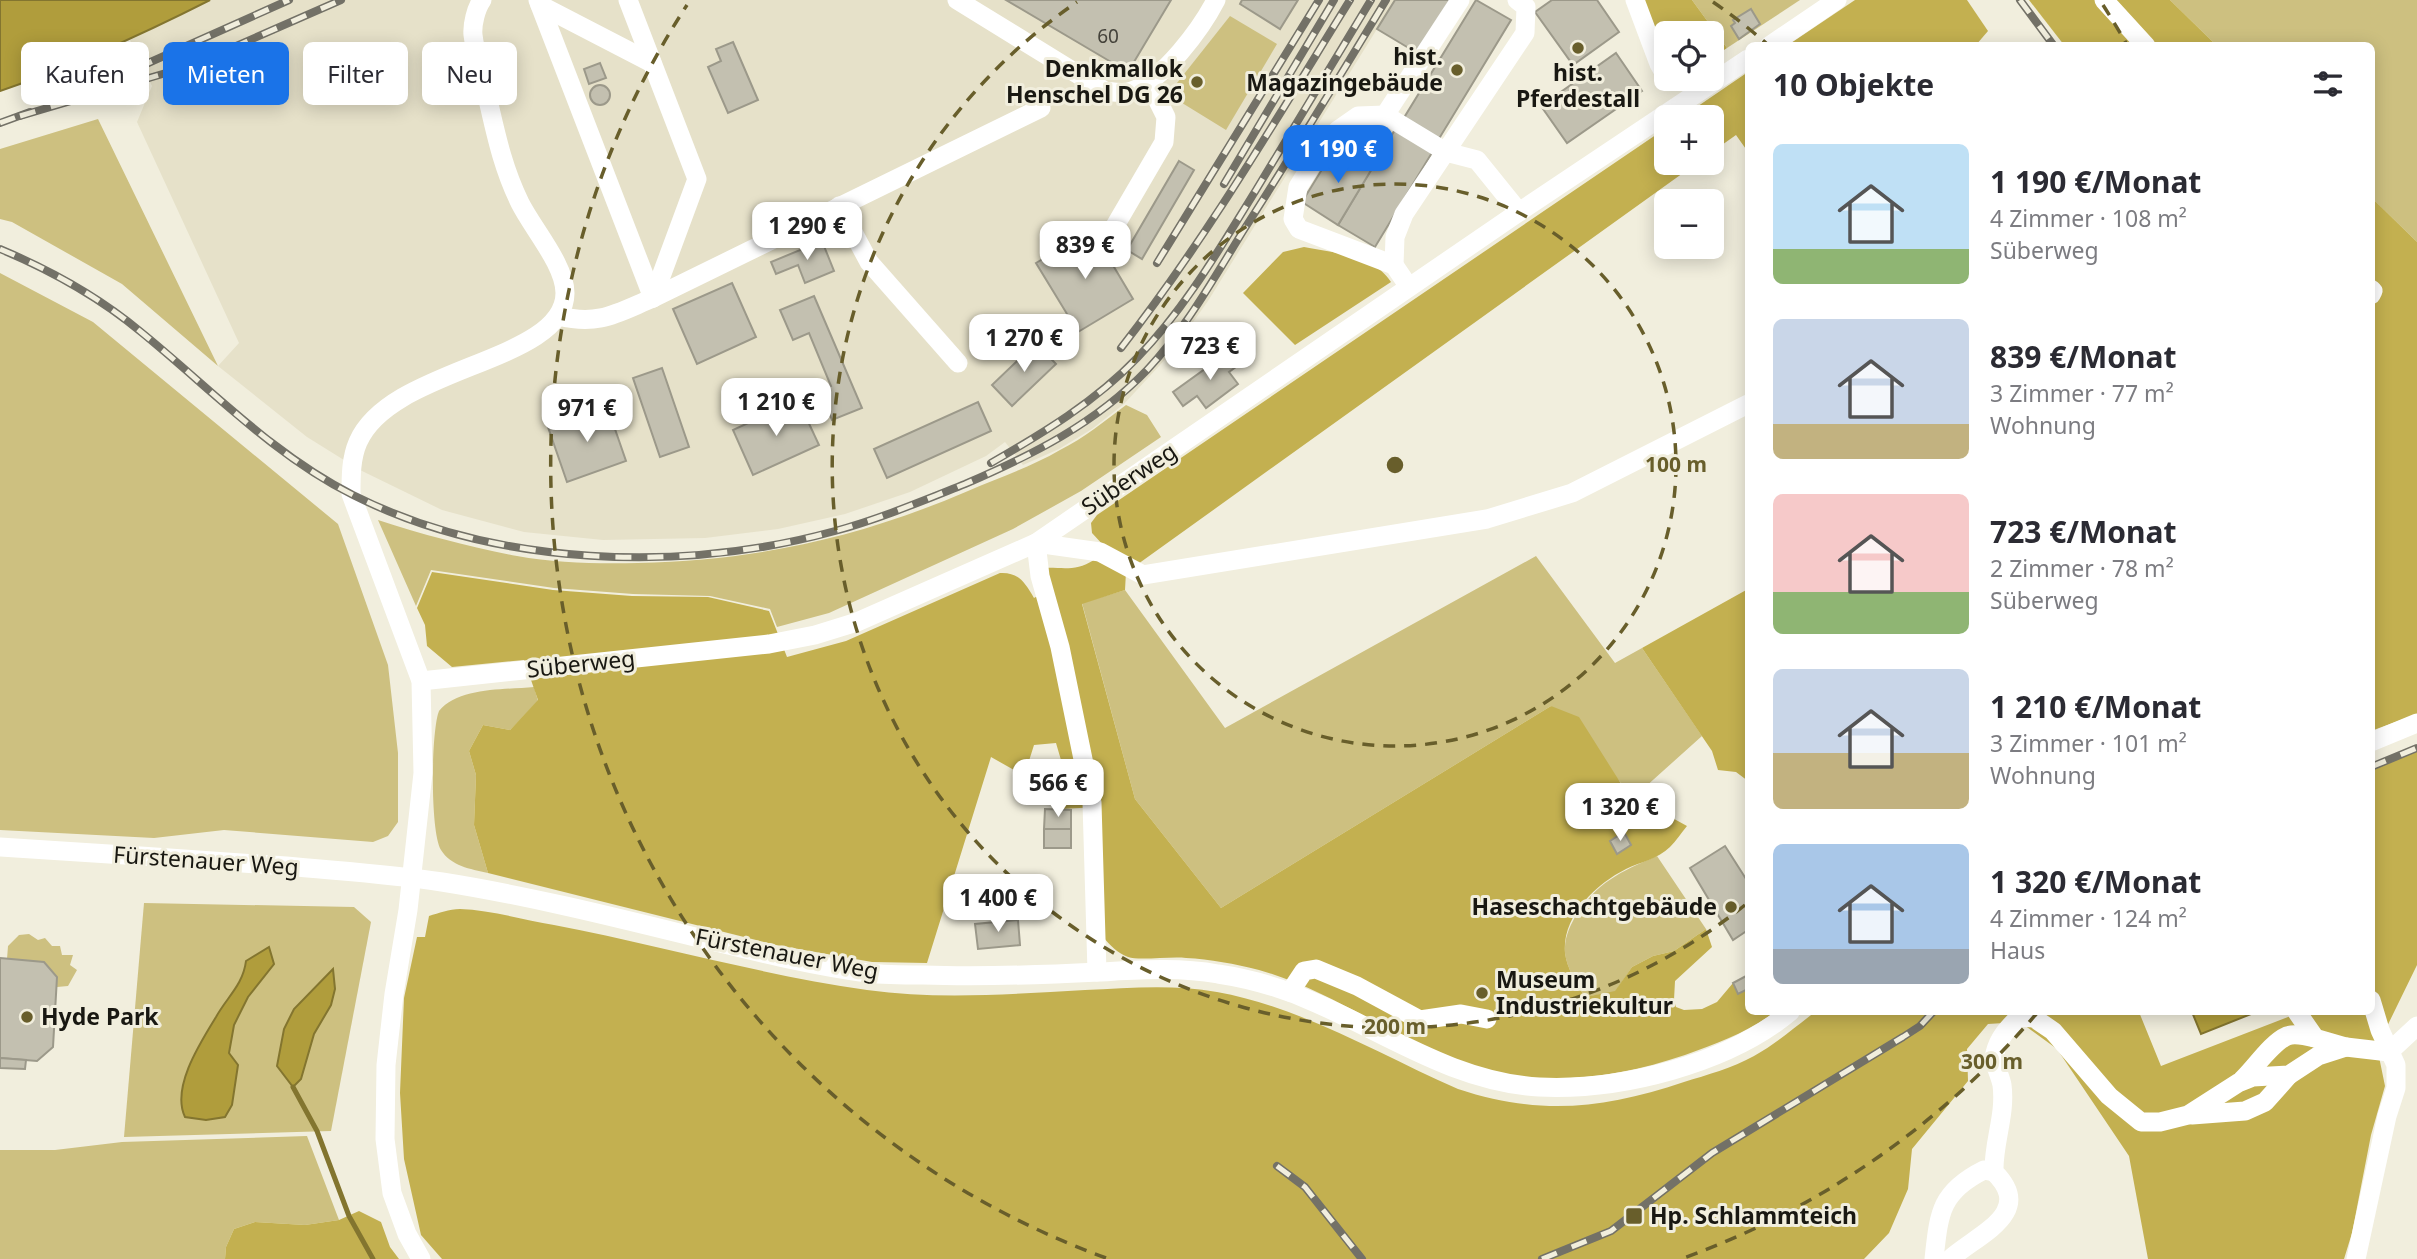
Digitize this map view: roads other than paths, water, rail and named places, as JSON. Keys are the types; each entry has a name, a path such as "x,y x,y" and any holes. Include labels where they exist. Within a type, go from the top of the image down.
{"street":[{"path":"421,1259 407,1234 392,1193 385,1139 386,1065 412,877 423,773 421,681 351,494 352,462 358,441 372,419 393,401 514,349 538,336 559,316 565,293 559,268 522,206 503,166 472,32 478,5 482,0"},
{"path":"628,0 697,178 653,298"},
{"path":"957,0 1105,92 1129,92 1149,83 1188,41 1216,0"},
{"path":"1385,115 1460,0"},
{"path":"1394,265 1395,237 1404,214 1525,33 1526,8 1517,0"},
{"path":"1635,0 1654,51"},
{"path":"1775,42 1837,0"},
{"path":"2104,0 2142,42"},
{"path":"539,2 653,298"},
{"path":"539,2 652,63"},
{"name":"Süberweg","path":"421,681 769,644 815,635 857,622 1036,542 1745,61"},
{"path":"1115,226 1164,142 1166,117 1149,83"},
{"path":"1675,91 1682,103"},
{"path":"559,316 580,321 605,318 653,298 1041,108"},
{"path":"1409,287 1394,265 1299,229 1293,219 1297,187 1325,143 1358,116 1385,115 1446,152 1477,160 1519,212"},
{"path":"839,206 869,262 958,363"},
{"path":"1097,972 1092,803 1060,647 1040,576 1036,542 1100,552 1143,575 1487,519 1572,493 1745,406"},
{"path":"2375,740 2417,723"},
{"name":"Fürstenauer Weg","path":"0,847 412,877 623,920 774,956 872,974 969,976 1187,969 1252,981 1290,992 1464,1073 1498,1082 1539,1087 1593,1087 1646,1077 1711,1056 1745,1041 1786,1015"},
{"path":"1290,992 1304,971 1316,969 1357,986 1419,1020 1461,1014 1487,1019"},
{"path":"2356,1259 2387,1116 2396,1088 2396,1065 2375,1012"},
{"path":"2299,1015 2315,1038"},
{"path":"1994,1172 1994,1155 2003,1116 2002,1085 1994,1055 2004,1031 2019,1017 2034,1018 2053,1031 2109,1097 2141,1122 2245,1111 2265,1102 2288,1075 2318,1056 2346,1047"},
{"path":"2188,1115 2238,1083 2256,1068 2272,1047 2288,1036 2315,1038 2346,1047 2389,1052 2417,1026"},
{"path":"2238,1083 2253,1077 2288,1075"},
{"path":"1934,1259 1941,1213 1952,1190 1984,1170 1994,1172 2004,1182 2010,1200 2007,1216 1950,1259"}],"waterway":[{"path":"293,1087 317,1131 349,1216 373,1259"}],"railway":[{"path":"149,63 289,0"},
{"path":"20,116 193,65 341,0"},
{"path":"1157,263 1319,0"},
{"path":"1224,184 1334,0"},
{"path":"1121,348 1212,221 1350,0"},
{"path":"991,463 1049,428 1104,389 1137,358 1171,319 1229,234 1371,0"},
{"path":"0,249 56,275 108,307 296,461 353,495 408,519 467,537 528,549 590,556 653,557 715,553 776,544 868,521 990,473 1062,436 1106,407 1127,389 1161,354 1199,302 1386,0"},
{"path":"2020,0 2051,42"},
{"path":"0,123 30,112"},
{"path":"2375,765 2417,748"},
{"path":"1542,1259 1611,1231 1712,1153 1903,1037 1920,1026 1930,1015"},
{"path":"1277,1166 1305,1187 1362,1259"}],"place":[{"name":"hist. Pferdestall","path":"1578,48"},
{"name":"hist. Magazingebäude","path":"1457,70"},
{"name":"Denkmallok Henschel DG 26","path":"1197,82"},
{"name":"Haseschachtgebäude","path":"1731,907"},
{"name":"Museum Industriekultur","path":"1482,993"},
{"name":"Hyde Park","path":"27,1017"},
{"name":"Hp. Schlammteich","path":"1634,1216"}]}
